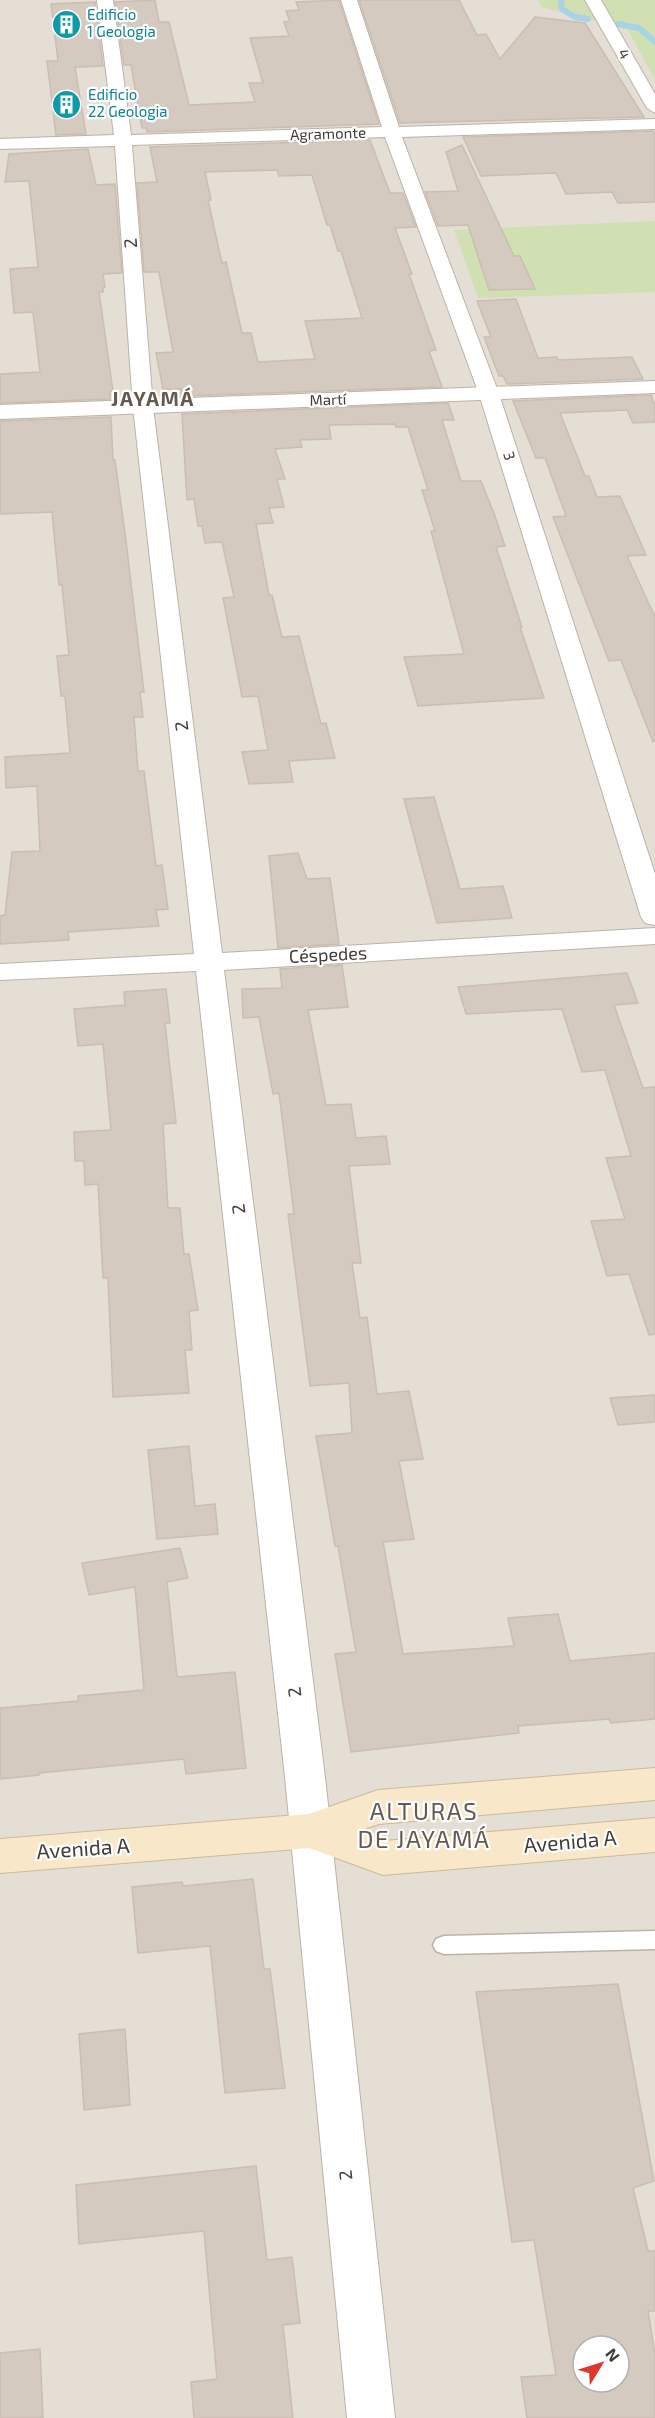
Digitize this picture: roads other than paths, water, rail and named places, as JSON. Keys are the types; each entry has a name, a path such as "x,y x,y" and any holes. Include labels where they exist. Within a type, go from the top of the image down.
{"main road":[{"name":"Avenida A","path":"0,1856 310,1831 378,1807 650,1785"},
{"path":"650,1785 655,1837"},
{"name":"Avenida A","path":"310,1831 383,1858 655,1837"}],"street":[{"name":"2","path":"105,0 123,140 143,407 210,962 310,1831 371,2418"},
{"name":"3","path":"349,0 392,132 489,394 655,918"},
{"name":"4","path":"593,0 655,108"},
{"name":"Agramonte","path":"0,144 655,124"},
{"name":"Martí","path":"0,412 655,387"},
{"name":"Céspedes","path":"0,972 655,936"}],"lane":[{"path":"444,1945 655,1940"}],"waterway":[{"path":"561,0 562,9 575,17 588,19"},
{"path":"618,24 639,28 655,42"}],"place":[{"name":"Edificio 1 Geologia","path":"66,24"},
{"name":"Edificio 22 Geologia","path":"67,104"}],"district":[{"name":"JAYAMÁ","path":"153,399"},
{"name":"ALTURAS DE JAYAMÁ","path":"424,1826"}]}
